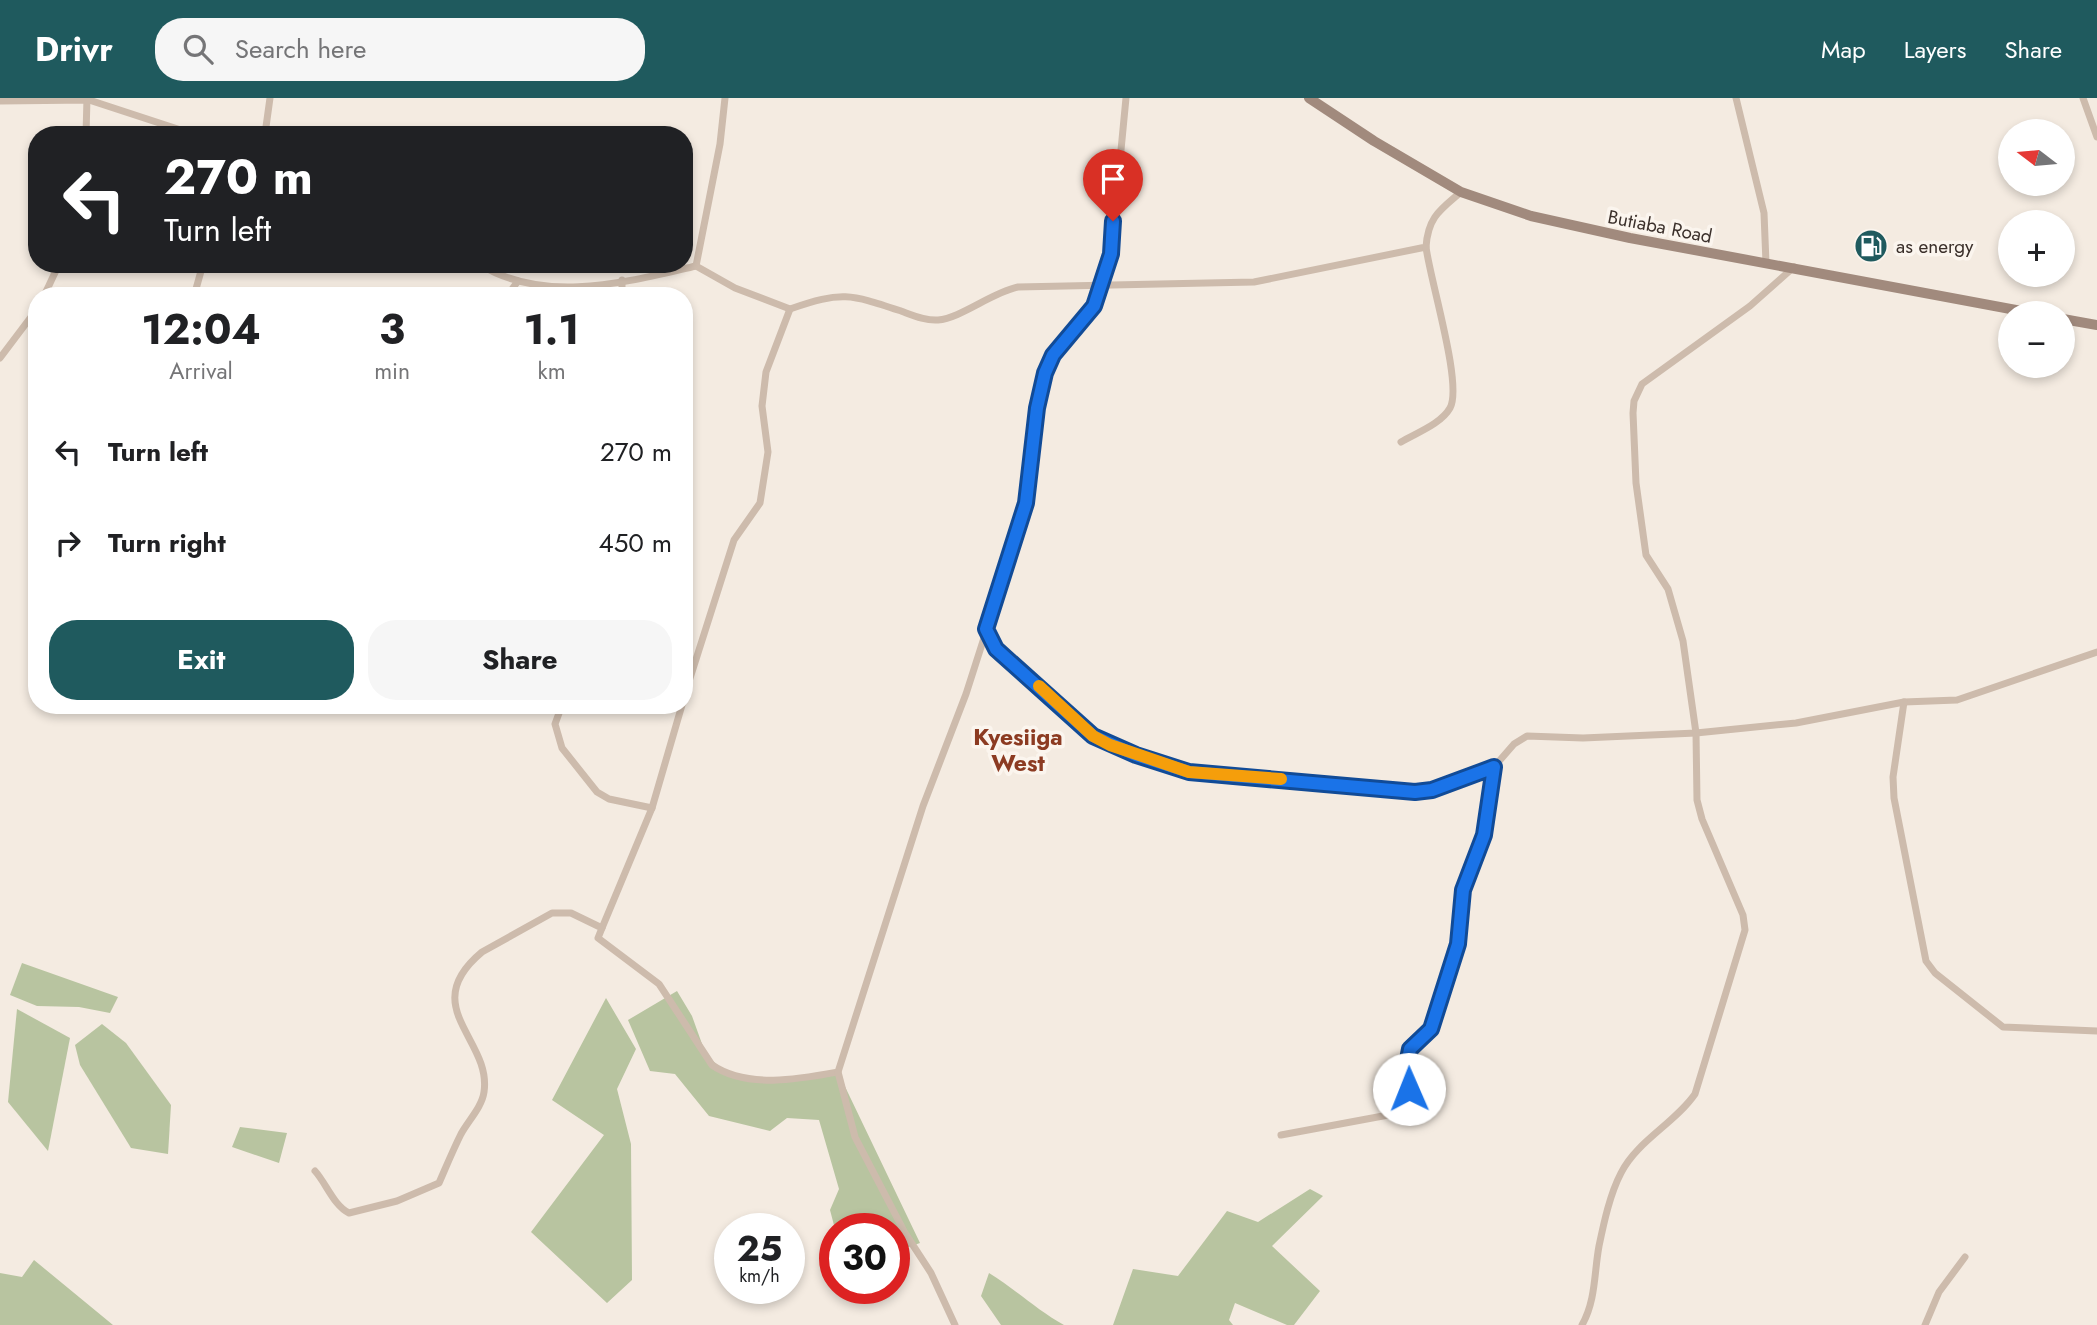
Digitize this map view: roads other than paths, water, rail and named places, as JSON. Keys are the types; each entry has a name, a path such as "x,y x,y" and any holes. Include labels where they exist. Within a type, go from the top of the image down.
{"main road":[{"name":"Butiaba Road","path":"1309,98 1374,141 1461,192 1579,228 1998,306"},
{"path":"2075,321 2097,325"}],"street":[{"path":"268,126 270,98"},
{"path":"696,266 720,145 725,98"},
{"path":"955,1325 931,1273 905,1233 855,1137 838,1072 923,806 966,694 1026,503 1037,408 1045,373 1053,355 1094,306 1102,284 1112,244 1126,98"},
{"path":"1736,98 1764,213 1766,263"},
{"path":"2083,98 2097,137"},
{"path":"0,101 88,99 169,126"},
{"path":"86,126 88,99"},
{"path":"1401,442 1446,414 1454,397 1448,345 1431,281 1426,247 1427,228 1436,214 1461,192"},
{"path":"693,267 735,288 790,309 829,296 850,295 923,319 940,320 1000,291 1041,285 1167,286 1254,282 1426,247"},
{"path":"1582,1325 1593,1298 1599,1247 1615,1187 1630,1159 1695,1094 1745,930 1743,915 1699,809 1696,733 1683,641 1672,599 1646,555 1636,483 1634,401 1642,384 1750,306 1794,267"},
{"path":"500,273 518,281 551,287"},
{"path":"566,287 622,281 661,273"},
{"path":"514,287 518,281"},
{"path":"622,281 622,287"},
{"path":"693,669 734,540 760,503 768,452 762,406 766,372 790,309"},
{"path":"0,358 28,321"},
{"path":"986,629 996,649 1093,736 1110,745 1178,769 1415,792 1432,790 1494,767 1514,744 1527,736 1583,738 1696,733 1796,723 1904,702 1957,700 2097,652"},
{"path":"1904,702 1893,777 1894,798 1926,961 1935,973 2003,1027 2097,1031"},
{"path":"559,714 555,724 562,748 589,778 597,792 609,799 652,807"},
{"path":"679,714 652,807 598,938 659,984 712,1065 719,1069 734,1074 793,1081 838,1072"},
{"path":"1281,1135 1398,1113 1409,1105 1408,1056 1410,1049 1431,1029 1458,944 1463,890 1484,835 1494,767"},
{"path":"315,1171 327,1184 341,1210 349,1213 397,1201 436,1186 484,1094 482,1071 456,1012 454,1000 464,972 482,952 552,913 571,913 602,928"},
{"path":"1925,1325 1939,1292 1965,1256"}],"place":[{"name":"as energy","path":"1871,246"}],"district":[{"name":"Kyesiiga West","path":"1018,750"}]}
